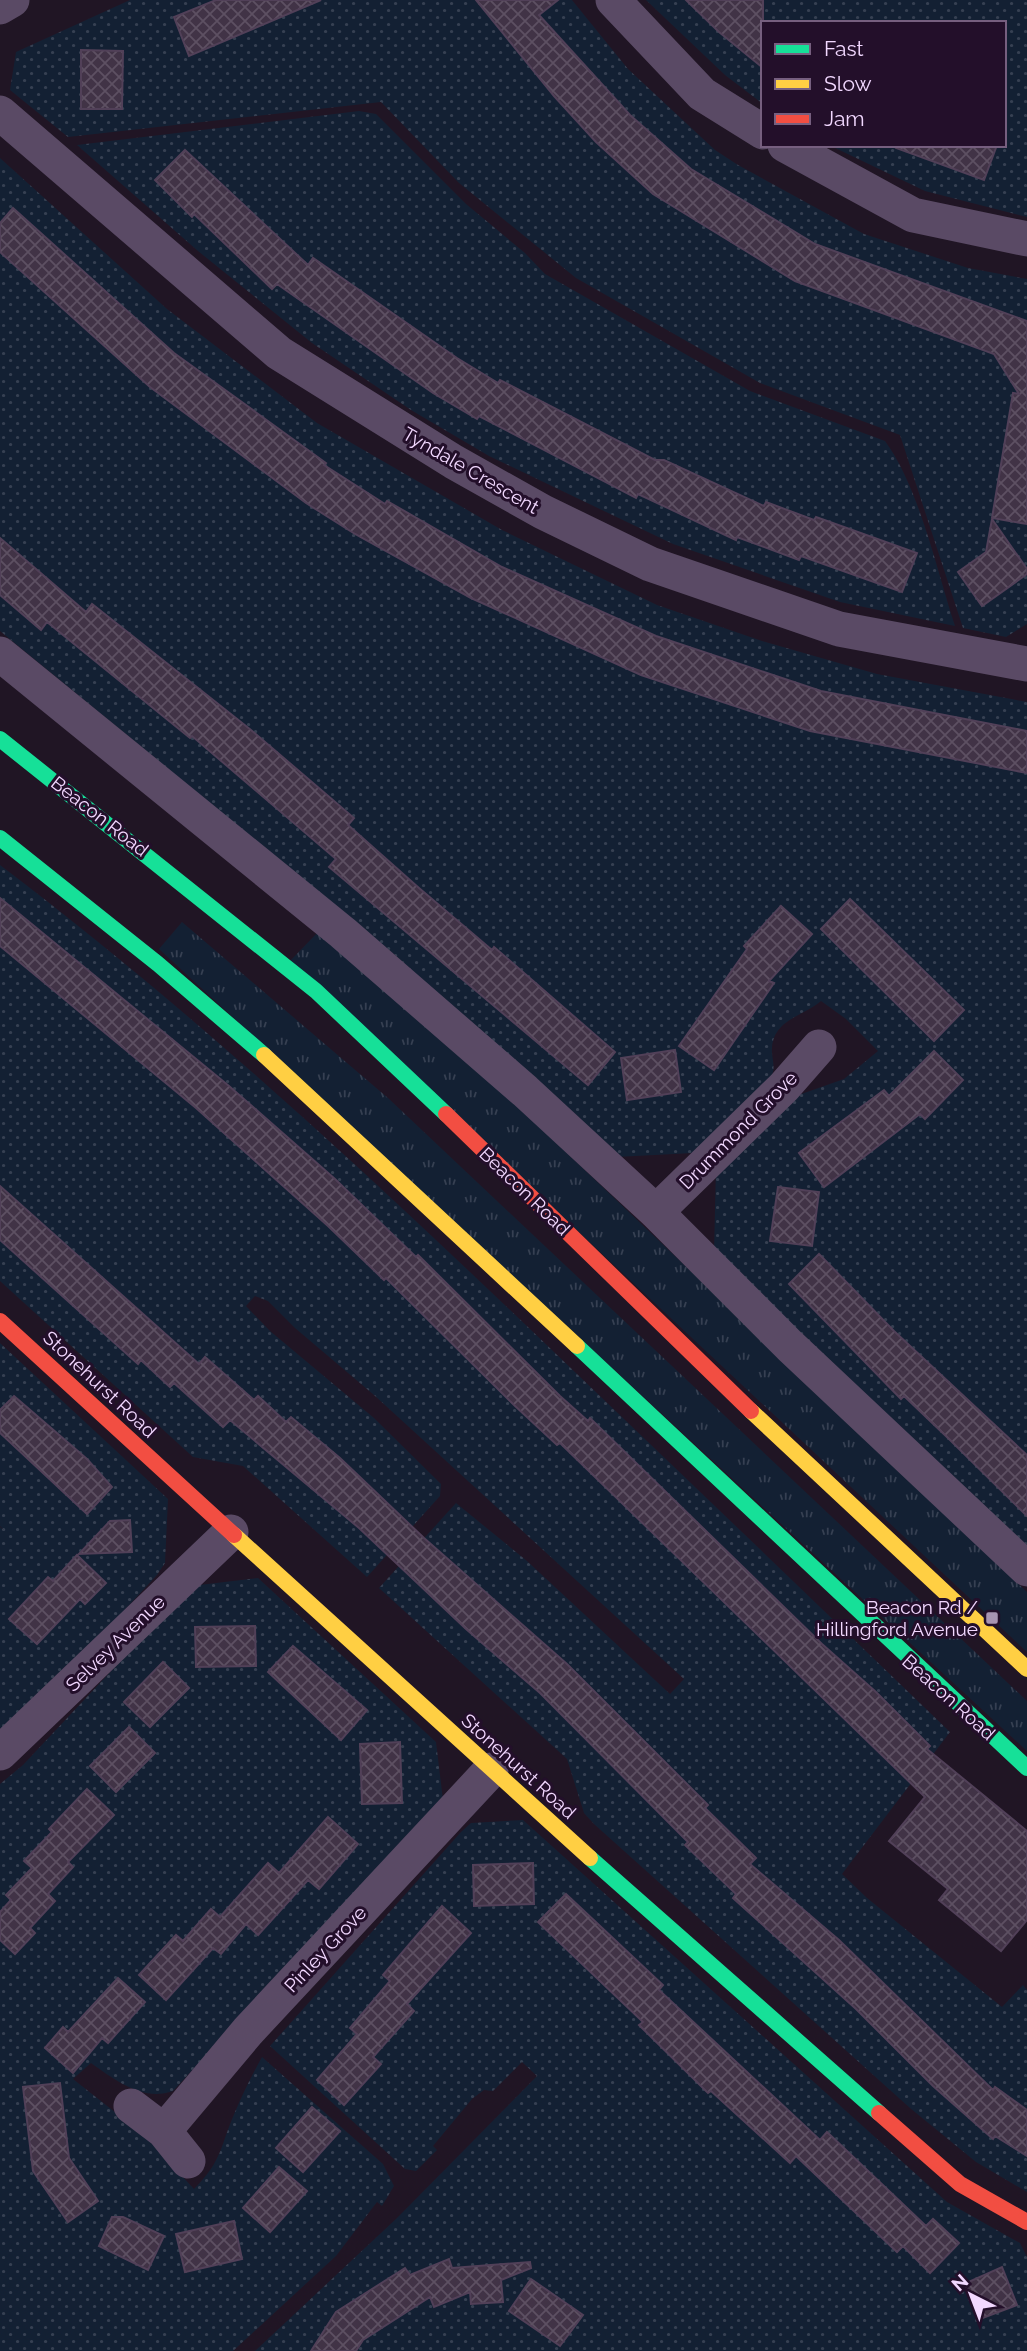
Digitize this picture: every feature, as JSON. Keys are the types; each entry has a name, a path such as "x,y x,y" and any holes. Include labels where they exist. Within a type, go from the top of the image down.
{"street":[{"path":"0,7 12,0"},
{"path":"613,0 702,94 761,131"},
{"name":"Tyndale Crescent","path":"0,113 279,353 454,462 543,513 650,564 839,629 1027,663"},
{"path":"789,147 913,215 1027,239"},
{"path":"0,654 343,933 515,1082 656,1212 790,1346 1027,1569"},
{"name":"Beacon Road","path":"0,739 135,843 316,991 743,1404 1027,1669"},
{"name":"Beacon Road","path":"0,838 82,899 373,1152 839,1596 1027,1768"},
{"name":"Drummond Grove","path":"656,1212 784,1087 819,1047"},
{"name":"Stonehurst Road","path":"0,1321 491,1770 960,2184 1027,2222"},
{"name":"Selvey Avenue","path":"0,1753 231,1532"},
{"name":"Pinley Grove","path":"164,2132 248,2031 491,1770"},
{"path":"131,2106 164,2132 188,2161"}],"green space":[{"path":"130,0 572,0 628,69 715,150 738,165 864,234 968,268 1027,279 1027,624 1006,637 963,628 900,435 760,383 576,278 459,183 381,102 68,137 10,90 16,52"},
{"path":"646,0 1027,0 1027,217 925,191 833,147 1006,147 1006,21 761,21 761,102 725,75"},
{"path":"359,111 376,114 466,204 525,253 545,274 750,391 885,441 908,482 917,505 955,626 840,602 673,544 489,456 411,410 312,343 198,251 77,145"},
{"path":"0,158 167,309 317,423 502,530 657,605 762,641 877,674 1027,702 1027,1552 714,1253 716,1166 790,1098 844,1079 878,1051 846,1019 821,1001 784,1024 774,1038 772,1075 693,1153 616,1157 395,955 0,631"},
{"path":"0,865 157,990 382,1189 950,1732 842,1874 867,1898 1002,2007 1023,1985 1027,1990 1027,2192 976,2162 910,2108 594,1824 584,1813 567,1759 379,1588 456,1503 527,1561 670,1694 684,1679 374,1395 295,1328 268,1301 255,1296 246,1306 270,1331 374,1418 441,1484 440,1496 367,1577 243,1466 193,1457 0,1281"},
{"path":"182,922 388,1098 1027,1701 1027,1751 159,949"},
{"path":"319,931 500,1089 1027,1592 1027,1652 290,961"},
{"path":"0,1343 168,1499 165,1563 157,1575 107,1629 0,1732 0,1527 4,1530 0,1526"},
{"path":"258,1578 436,1742 443,1800 173,2091 151,2094 130,2088 91,2063 73,2079 144,2135 194,2189 216,2161 238,2105 262,2057 383,2164 394,2186 382,2206 377,2202 336,2256 233,2351 0,2351 0,1784 23,1765 191,1586"},
{"path":"523,1820 947,2202 1020,2243 1027,2257 1027,2351 255,2351 397,2218 537,2076 522,2062 493,2091 484,2090 472,2099 433,2146 437,2150 416,2171 405,2169 270,2046 471,1823"}],"building":[{"path":"216,0 321,0 189,56 174,17"},
{"path":"476,0 558,0 539,15 630,115 691,169 815,244 1027,321 1027,524 992,518 1013,393 1019,394 994,354 795,281 653,194 596,142 554,96"},
{"path":"686,0 763,0 761,66"},
{"path":"81,50 123,51 122,109 81,109"},
{"path":"896,147 996,147 984,180"},
{"path":"185,150 308,265 313,258 457,358 498,383 500,380 655,460 664,460 764,506 766,502 814,520 816,517 917,553 902,592 801,556 799,560 737,537 736,540 638,494 636,498 479,416 477,419 433,393 277,284 272,289 194,214 192,217 155,180"},
{"path":"13,208 174,353 326,463 324,465 385,504 387,501 502,567 656,636 821,691 1027,731 1027,773 810,731 641,675 471,598 355,534 306,503 150,387 0,252 0,223"},
{"path":"992,519 1027,569 1027,574 982,606 958,572 986,552"},
{"path":"0,538 86,612 92,604 251,730 354,818 348,825 419,888 492,950 494,947 615,1052 588,1085 329,867 336,859 192,736 190,738 47,622 41,630 0,595"},
{"path":"0,898 229,1086 335,1179 416,1257 418,1255 560,1396 588,1421 590,1418 822,1644 876,1692 930,1746 927,1749 1027,1831 1027,1920 1001,1951 939,1900 948,1889 889,1841 925,1797 560,1443 557,1445 514,1405 386,1278 384,1280 196,1108 0,946"},
{"path":"850,899 964,1010 934,1041 821,929"},
{"path":"781,906 812,934 769,981 774,983 714,1070 679,1046 747,949 744,946"},
{"path":"675,1050 681,1092 627,1100 621,1058"},
{"path":"934,1051 963,1080 925,1119 920,1114 824,1187 799,1153 884,1090 889,1096"},
{"path":"0,1186 199,1364 205,1357 254,1400 258,1396 286,1422 291,1417 340,1458 424,1538 567,1664 708,1805 705,1808 756,1858 750,1864 839,1940 993,2090 995,2087 1027,2110 1027,2156 995,2136 993,2139 933,2086 856,2009 733,1898 736,1894 685,1845 688,1842 540,1693 466,1629 359,1528 230,1420 223,1427 174,1383 170,1387 141,1360 138,1364 0,1240"},
{"path":"778,1187 819,1192 812,1246 770,1241"},
{"path":"819,1254 894,1331 1027,1455 1027,1516 904,1396 901,1399 789,1284"},
{"path":"14,1396 87,1459 112,1487 87,1514 0,1433 0,1410"},
{"path":"130,1520 132,1552 79,1554 110,1521"},
{"path":"77,1555 106,1583 85,1604 80,1599 37,1644 9,1619 48,1577 53,1581"},
{"path":"255,1626 256,1666 196,1667 195,1627"},
{"path":"293,1646 367,1710 341,1740 268,1672"},
{"path":"163,1662 189,1688 150,1727 124,1702"},
{"path":"129,1727 155,1753 116,1792 90,1766"},
{"path":"400,1742 402,1803 362,1804 360,1744"},
{"path":"87,1789 114,1815 68,1862 73,1867 48,1894 55,1901 30,1928 35,1933 15,1954 0,1940 0,1912 11,1900 6,1895 32,1868 24,1861 52,1832 49,1829"},
{"path":"328,1817 358,1844 319,1889 308,1880 258,1935 246,1924 221,1954 213,1948 166,2000 139,1975 176,1935 183,1941 211,1909 220,1917 268,1863 279,1873"},
{"path":"533,1863 534,1904 474,1906 473,1865"},
{"path":"566,1894 663,1985 659,1990 820,2140 827,2132 926,2226 933,2219 959,2243 930,2273 903,2246 897,2252 796,2156 790,2163 711,2091 708,2093 639,2025 643,2022 538,1922"},
{"path":"442,1906 471,1933 407,2004 414,2011 373,2057 381,2064 344,2105 317,2080 357,2034 350,2028 390,1981 383,1975"},
{"path":"118,1978 145,2002 108,2043 102,2038 73,2073 45,2048 63,2027 68,2032"},
{"path":"60,2083 69,2158 98,2201 68,2222 33,2171 23,2087"},
{"path":"312,2107 340,2131 303,2172 276,2148"},
{"path":"279,2167 307,2191 270,2232 243,2208"},
{"path":"112,2217 123,2217 164,2236 148,2270 99,2246"},
{"path":"234,2221 242,2259 185,2272 176,2234"},
{"path":"449,2259 452,2268 530,2262 531,2268 501,2280 503,2302 471,2304 470,2292 434,2307 430,2297 363,2340 356,2351 311,2351 336,2312 405,2268 410,2275"},
{"path":"1002,2267 1017,2305 980,2319 964,2284"},
{"path":"531,2279 583,2315 560,2346 509,2311"}],"traffic: fast":[{"path":"0,739 316,991 446,1114"},
{"path":"0,838 158,964 264,1055"},
{"path":"577,1346 1027,1768"},
{"path":"590,1858 879,2113"}],"traffic: slow":[{"path":"264,1055 577,1346"},
{"path":"751,1411 1027,1669"},
{"path":"234,1535 590,1858"}],"traffic: jam":[{"path":"446,1114 751,1411"},
{"path":"0,1321 234,1535"},
{"path":"879,2113 960,2184 1027,2222"}],"place":[{"name":"Beacon Rd / Hillingford Avenue","path":"992,1618"}]}
